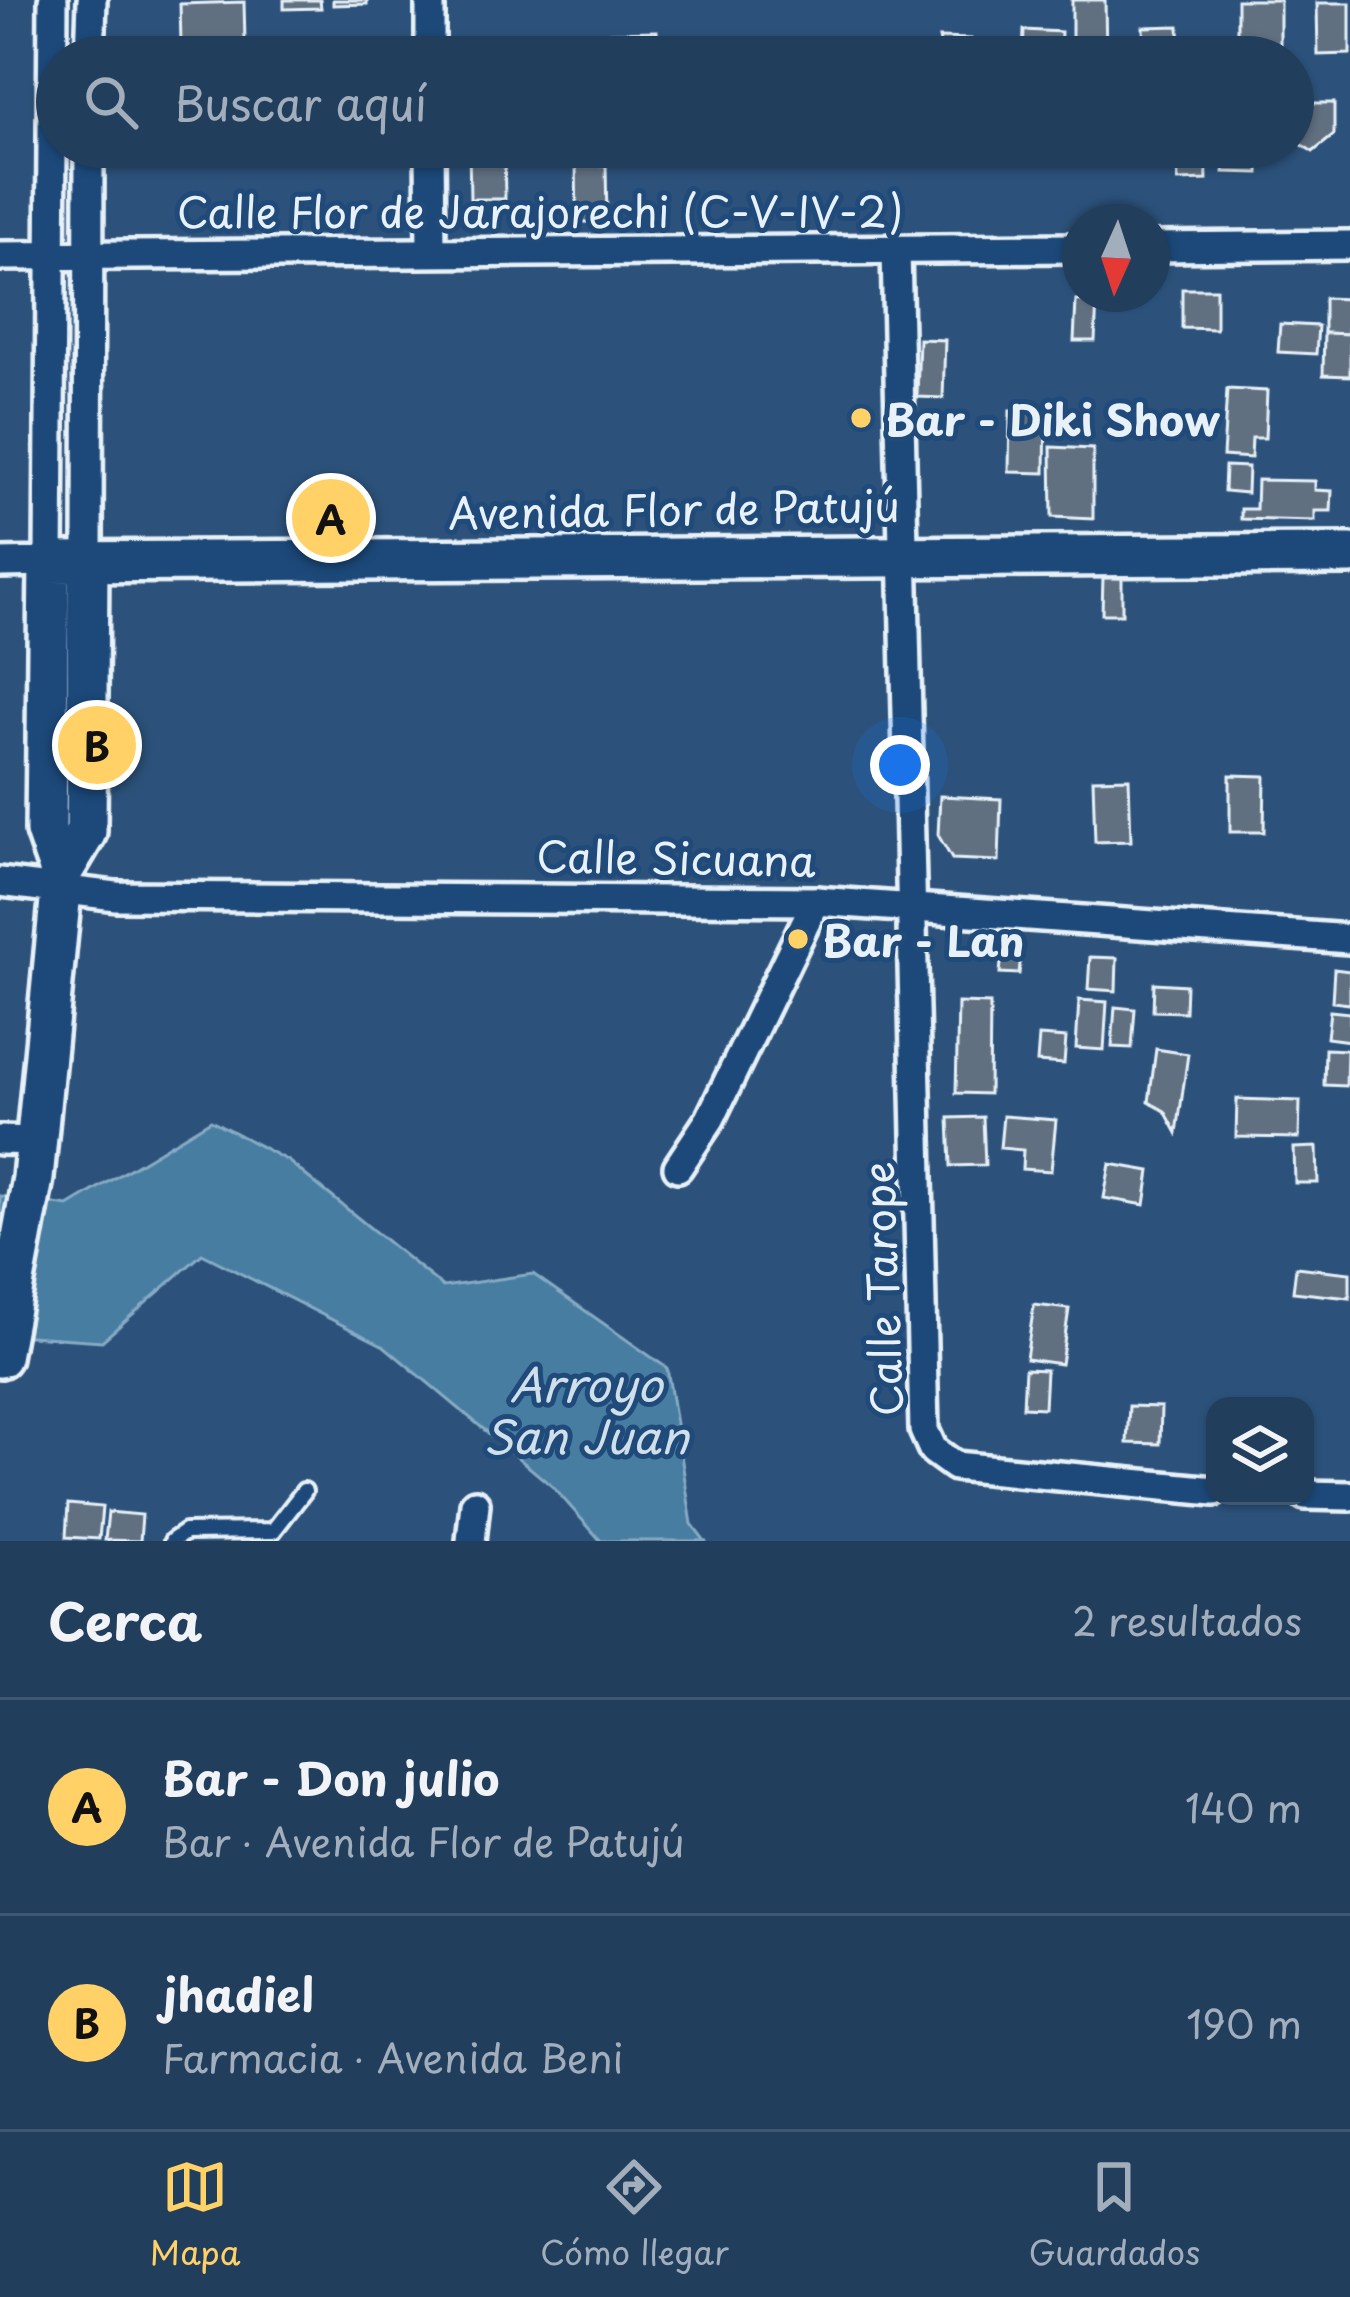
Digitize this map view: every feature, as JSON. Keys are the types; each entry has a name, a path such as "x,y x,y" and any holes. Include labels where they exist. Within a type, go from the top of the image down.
{"main road":[{"name":"Avenida Flor de Patujú","path":"69,562 906,553 1350,554"},
{"path":"0,1357 61,882 46,831 69,562"}],"street":[{"path":"52,0 52,36"},
{"path":"91,36 92,0"},
{"path":"430,0 430,36"},
{"path":"52,168 52,256 69,562"},
{"path":"69,562 88,168"},
{"path":"430,168 431,250"},
{"path":"1170,248 1350,244"},
{"name":"Calle Flor de Jarajorechi (C-V-IV-2)","path":"0,256 1062,248"},
{"path":"896,251 914,907"},
{"name":"Avenida Flor de Patujú","path":"0,563 69,562"},
{"name":"Calle Sicuana","path":"0,882 816,901 1350,939"},
{"path":"678,1167 710,1119 816,901"},
{"name":"Calle Tarope","path":"914,907 924,1430 933,1450 955,1466 1206,1491"},
{"path":"1314,1496 1350,1496"},
{"path":"471,1541 475,1504"}],"lane":[{"path":"172,1541 185,1532 273,1531 304,1491"}],"water":[{"name":"Arroyo San Juan","path":"211,1120 288,1161 443,1287 533,1274 667,1368 692,1524 705,1541 601,1541 553,1487 384,1346 202,1254 102,1341 0,1334 0,1196 68,1206"}],"building":[{"path":"284,0 320,0 321,8 284,9"},
{"path":"333,0 367,0 367,4 333,5"},
{"path":"1072,0 1105,0 1106,36 1072,36"},
{"path":"1237,0 1280,0 1280,36 1237,36"},
{"path":"244,2 245,36 181,36 180,4"},
{"path":"1317,3 1350,3 1350,54 1318,55"},
{"path":"1179,26 1179,36 1143,36 1143,27"},
{"path":"1024,30 1061,32 1061,36 1024,36"},
{"path":"657,31 657,36 611,36 611,32"},
{"path":"1314,103 1334,103 1334,135 1314,151"},
{"path":"469,168 504,168 505,199 470,199"},
{"path":"576,168 606,168 607,222 577,222"},
{"path":"1178,168 1207,168 1207,180 1178,181"},
{"path":"1224,168 1259,168 1259,173 1224,172"},
{"path":"1182,289 1216,289 1216,329 1182,328"},
{"path":"1324,298 1349,299 1348,334 1324,333"},
{"path":"1075,312 1096,312 1095,341 1074,341"},
{"path":"1280,324 1318,326 1316,354 1278,352"},
{"path":"1324,333 1350,334 1350,376 1323,375"},
{"path":"919,339 945,340 943,398 917,397"},
{"path":"1227,389 1267,391 1265,438 1252,438 1251,458 1223,456"},
{"path":"1010,410 1046,410 1045,473 1009,472"},
{"path":"1051,447 1093,449 1093,519 1052,517"},
{"path":"1225,466 1248,467 1247,493 1224,491"},
{"path":"1257,480 1315,481 1315,490 1332,491 1331,511 1315,511 1315,521 1241,519 1241,509 1256,509"},
{"path":"1103,577 1122,578 1122,614 1102,614"},
{"path":"1230,775 1265,776 1264,832 1230,832"},
{"path":"1129,778 1131,841 1095,842 1093,779"},
{"path":"940,796 1001,799 999,861 952,859 938,835"},
{"path":"1002,953 1021,954 1019,974 1000,973"},
{"path":"1090,957 1117,958 1116,991 1088,989"},
{"path":"1334,969 1350,971 1350,1004 1332,1002"},
{"path":"1154,983 1186,985 1185,1012 1153,1011"},
{"path":"1079,1000 1107,1002 1104,1050 1076,1048"},
{"path":"958,1003 990,1004 989,1094 956,1093"},
{"path":"1115,1007 1135,1009 1132,1048 1112,1047"},
{"path":"1330,1011 1350,1013 1350,1041 1327,1038"},
{"path":"1039,1036 1066,1038 1064,1064 1037,1062"},
{"path":"1156,1049 1188,1054 1177,1133 1165,1111 1149,1102"},
{"path":"1325,1049 1347,1050 1346,1086 1324,1085"},
{"path":"1237,1099 1300,1101 1299,1138 1236,1137"},
{"path":"1003,1116 1056,1120 1051,1171 1022,1169 1023,1150 1000,1148"},
{"path":"983,1117 985,1165 951,1166 949,1118"},
{"path":"1317,1147 1318,1183 1295,1183 1294,1148"},
{"path":"1110,1164 1150,1171 1145,1205 1104,1198"},
{"path":"1296,1267 1350,1273 1350,1298 1293,1292"},
{"path":"1034,1305 1069,1309 1061,1364 1026,1359"},
{"path":"1025,1369 1046,1370 1044,1408 1023,1407"},
{"path":"1129,1406 1161,1407 1160,1444 1127,1443"},
{"path":"68,1504 102,1507 99,1539 66,1537"},
{"path":"108,1512 142,1515 140,1541 105,1540"}],"place":[{"name":"Bar - Diki Show","path":"861,418"},
{"name":"Bar - Don julio","path":"331,518"},
{"name":"jhadiel","path":"97,745"},
{"name":"Bar - Lan","path":"798,939"}]}
